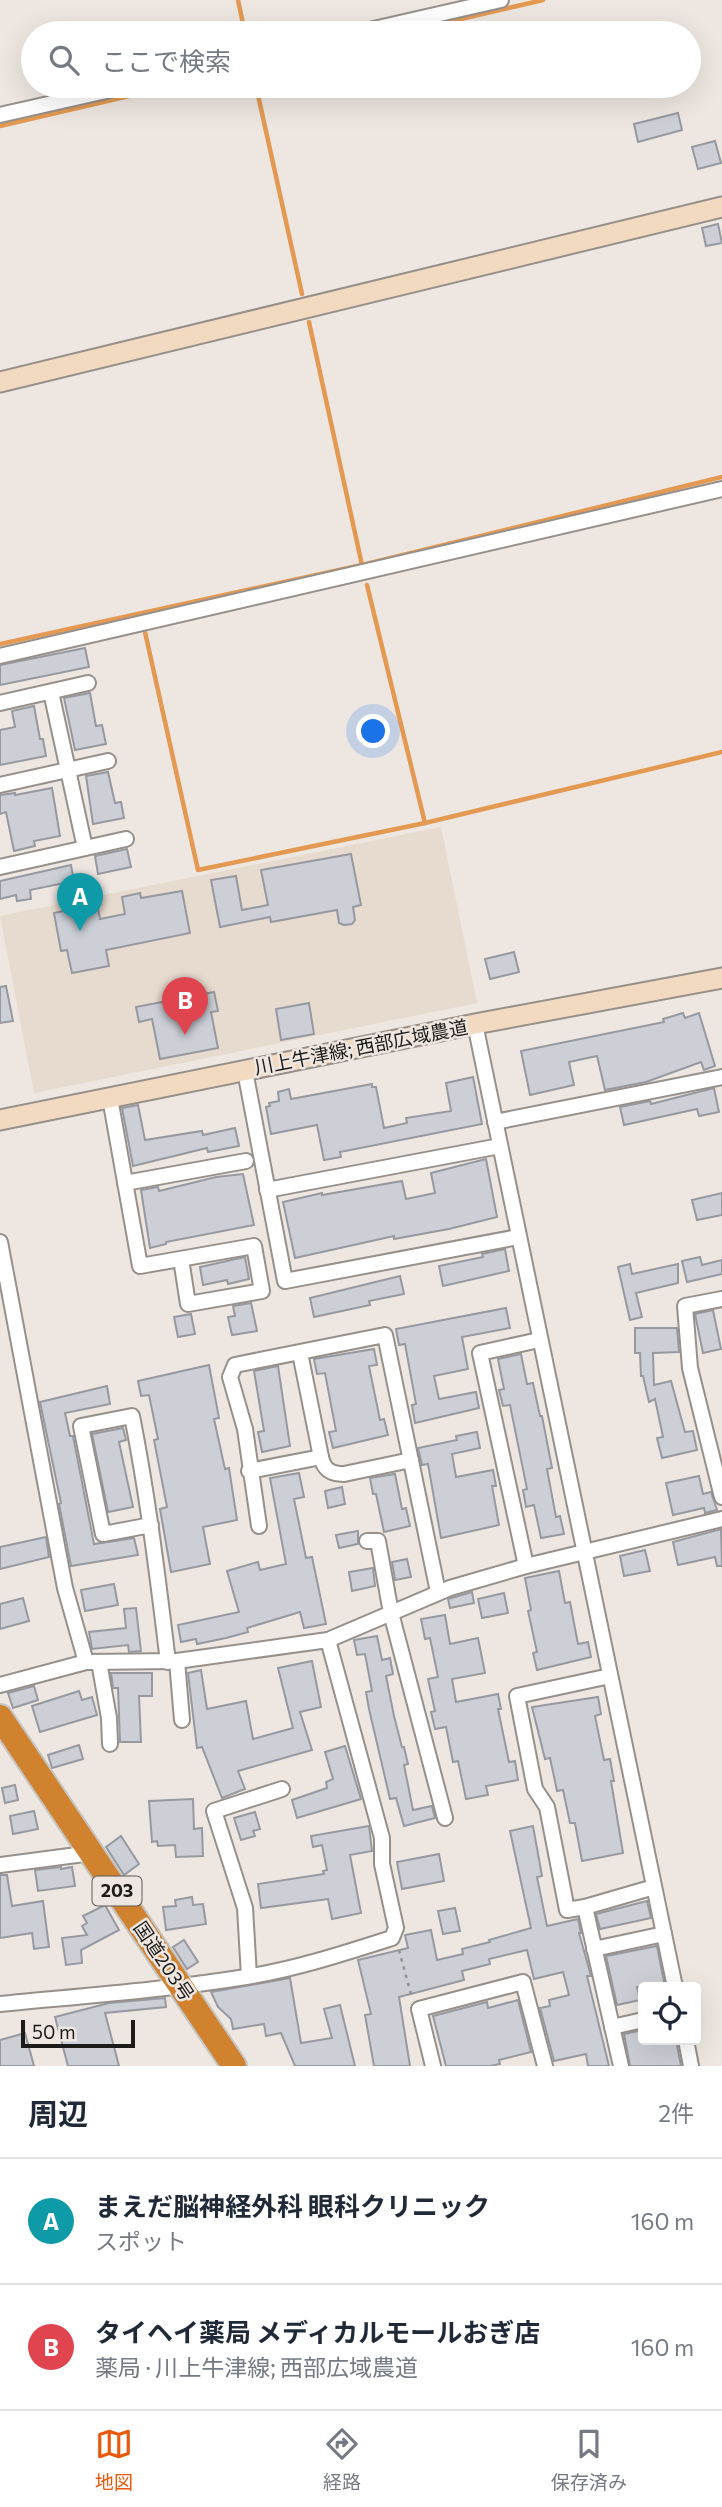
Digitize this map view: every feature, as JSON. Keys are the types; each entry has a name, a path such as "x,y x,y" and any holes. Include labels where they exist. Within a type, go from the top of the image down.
{"highway":[{"name":"国道203号","path":"0,1717 234,2066"}],"street":[{"path":"409,21 501,0"},
{"path":"0,115 75,98"},
{"path":"0,382 722,207"},
{"path":"0,656 722,489"},
{"path":"0,703 88,683"},
{"path":"51,692 85,848"},
{"path":"0,785 108,761"},
{"path":"0,867 126,839"},
{"name":"川上牛津線; 西部広域農道","path":"0,1120 475,1024 722,978"},
{"path":"475,1024 674,1982"},
{"path":"245,1071 285,1281 518,1237"},
{"path":"495,1122 722,1077"},
{"path":"110,1098 140,1266 254,1246 262,1291 188,1304 181,1259"},
{"path":"267,1190 500,1146"},
{"path":"125,1182 246,1161"},
{"path":"0,1242 65,1588 109,1718 110,1744"},
{"path":"722,1299 685,1306 690,1368 722,1497"},
{"path":"259,1526 245,1429 230,1377 235,1365 385,1335 438,1592"},
{"path":"526,1566 480,1353 539,1340"},
{"path":"300,1353 323,1466 335,1474 411,1460"},
{"path":"151,1525 103,1534 81,1426 132,1416 151,1525 182,1720"},
{"path":"249,1471 321,1457"},
{"path":"0,1685 92,1662 173,1662 328,1640 438,1592 526,1566 722,1519"},
{"path":"367,1541 378,1541 391,1613 445,1818"},
{"path":"0,2004 181,1986 249,1976 345,1953 392,1938 396,1927 382,1864 382,1838 328,1640"},
{"path":"610,1676 517,1696 535,1789 547,1807 567,1910 654,1887"},
{"path":"249,1976 245,1908 214,1811 282,1789"},
{"path":"0,1865 92,1853"},
{"path":"584,1907 621,2066"},
{"path":"594,1949 664,1934"},
{"path":"433,2066 419,2009 523,1982 545,2066"},
{"path":"612,2027 638,2021"},
{"path":"687,2045 691,2066"}],"path":[{"path":"392,1938 398,1945 413,2004 419,2009"}],"shaded area":[{"path":"441,827 477,1003 34,1093 0,916"}],"building":[{"path":"678,113 682,130 638,142 634,124"},
{"path":"715,141 721,163 698,169 692,147"},
{"path":"718,224 722,243 706,246 702,228"},
{"path":"85,648 89,667 0,685 0,665"},
{"path":"90,693 96,726 102,725 106,744 75,750 64,698"},
{"path":"34,706 46,756 0,765 0,730 15,727 12,711"},
{"path":"108,772 115,803 121,802 124,818 93,824 86,776"},
{"path":"52,788 60,836 34,841 35,846 14,851 6,812 0,814 0,795"},
{"path":"127,849 131,867 98,874 95,856"},
{"path":"351,854 361,905 353,907 355,920 352,924 339,923 337,910 271,922 270,917 220,927 211,880 236,876 242,910 268,905 261,870"},
{"path":"71,865 74,881 30,890 31,899 17,901 16,895 0,899 0,881"},
{"path":"182,891 190,933 106,950 109,966 72,973 67,950 61,951 54,913 97,904 100,919 125,914 122,897 140,893 141,898"},
{"path":"514,952 519,972 490,979 485,959"},
{"path":"6,986 13,1021 0,1023 0,987"},
{"path":"214,992 218,1011 211,1012 218,1048 160,1059 152,1019 139,1022 136,1007"},
{"path":"309,1003 314,1034 281,1040 276,1009"},
{"path":"683,1013 685,1018 699,1013 715,1066 704,1070 701,1062 646,1082 605,1090 597,1056 569,1062 574,1085 530,1095 521,1051 664,1022 663,1019"},
{"path":"473,1077 482,1124 340,1152 341,1157 324,1160 317,1125 271,1134 266,1107 270,1106 269,1103 279,1101 278,1092 289,1089 291,1099 372,1084 372,1087 376,1087 384,1128 407,1123 406,1118 451,1111 446,1083"},
{"path":"714,1088 719,1112 699,1116 697,1109 624,1125 620,1107 650,1101 651,1104"},
{"path":"138,1105 145,1140 202,1131 203,1135 235,1128 239,1146 208,1152 207,1148 133,1166 122,1108"},
{"path":"486,1159 497,1217 449,1229 394,1239 394,1236 295,1258 283,1202 402,1181 406,1199 435,1193 431,1173"},
{"path":"243,1174 254,1225 166,1242 150,1248 141,1190 158,1187 159,1191 216,1177"},
{"path":"722,1193 722,1215 697,1220 692,1200"},
{"path":"505,1249 509,1271 443,1286 439,1266 483,1257 482,1254"},
{"path":"245,1257 249,1279 228,1284 227,1280 203,1285 200,1267"},
{"path":"700,1257 702,1265 722,1260 722,1274 687,1282 682,1261"},
{"path":"630,1264 632,1274 678,1264 678,1283 636,1293 642,1317 630,1320 618,1267"},
{"path":"400,1276 404,1294 369,1301 370,1305 314,1317 310,1298"},
{"path":"251,1303 257,1331 232,1335 228,1317 235,1316 233,1306"},
{"path":"506,1308 510,1328 462,1337 468,1369 434,1376 439,1399 476,1392 479,1408 415,1423 412,1405 416,1404 405,1344 399,1345 396,1329"},
{"path":"713,1310 721,1349 703,1353 695,1314"},
{"path":"191,1314 195,1334 178,1337 174,1317"},
{"path":"635,1328 677,1328 679,1352 653,1353 654,1385 671,1381 685,1432 693,1431 697,1450 662,1458 657,1438 663,1437 655,1399 649,1402 641,1376 640,1353 635,1353"},
{"path":"374,1349 377,1365 369,1366 380,1420 384,1419 388,1435 333,1448 329,1432 336,1431 325,1373 317,1374 314,1359"},
{"path":"521,1354 527,1384 533,1383 542,1416 552,1468 547,1469 556,1517 560,1516 564,1534 541,1538 534,1505 526,1507 523,1490 527,1489 510,1405 503,1406 499,1390 504,1389 498,1359"},
{"path":"209,1365 219,1418 214,1419 225,1469 229,1468 237,1520 203,1527 210,1564 171,1572 160,1509 167,1507 154,1440 158,1439 149,1395 141,1396 138,1381"},
{"path":"278,1366 290,1446 262,1452 258,1432 264,1431 254,1371"},
{"path":"107,1386 110,1404 65,1413 70,1436 73,1436 94,1544 134,1538 138,1555 71,1566 40,1402"},
{"path":"123,1428 126,1440 119,1442 133,1507 108,1512 92,1434"},
{"path":"477,1432 480,1448 452,1454 456,1477 493,1470 496,1486 492,1486 499,1525 441,1538 428,1464 422,1465 418,1448 457,1440 456,1436"},
{"path":"299,1473 304,1497 294,1499 306,1558 312,1557 326,1624 304,1628 300,1612 247,1628 248,1632 226,1638 197,1644 196,1639 181,1642 178,1625 239,1612 227,1571 258,1562 260,1570 286,1564 270,1478"},
{"path":"395,1474 402,1509 406,1508 410,1526 384,1532 370,1478"},
{"path":"699,1476 703,1494 711,1492 717,1510 705,1513 704,1508 673,1515 666,1483"},
{"path":"342,1487 345,1504 328,1508 325,1491"},
{"path":"721,1529 722,1566 717,1566 715,1557 678,1565 673,1542"},
{"path":"358,1531 358,1544 339,1548 336,1535"},
{"path":"46,1537 49,1557 0,1569 0,1547"},
{"path":"645,1550 650,1571 624,1576 620,1556"},
{"path":"407,1559 411,1577 395,1580 392,1562"},
{"path":"373,1568 375,1586 352,1591 349,1572"},
{"path":"559,1571 565,1603 570,1602 578,1644 588,1642 591,1657 537,1670 533,1653 537,1652 528,1611 531,1610 525,1578"},
{"path":"114,1584 118,1605 85,1611 81,1590"},
{"path":"472,1592 474,1603 450,1608 448,1599"},
{"path":"504,1593 508,1613 482,1618 478,1599"},
{"path":"23,1598 29,1621 0,1629 0,1604"},
{"path":"136,1608 141,1651 129,1652 128,1645 92,1649 89,1632 126,1628 124,1609"},
{"path":"445,1615 450,1644 478,1638 485,1673 452,1679 456,1702 498,1694 501,1709 498,1709 509,1762 515,1761 518,1780 486,1786 488,1795 466,1799 458,1761 453,1762 446,1727 435,1729 431,1712 435,1711 428,1679 438,1677 430,1638 425,1639 421,1619"},
{"path":"377,1636 382,1660 390,1658 393,1674 386,1676 408,1764 404,1765 413,1810 432,1806 435,1818 404,1826 396,1798 390,1799 369,1709 366,1692 372,1691 365,1654 357,1655 354,1640"},
{"path":"312,1661 321,1707 300,1712 312,1750 238,1771 245,1789 222,1798 202,1747 197,1748 188,1673 201,1670 207,1709 246,1701 253,1739 293,1728 278,1668"},
{"path":"111,1673 152,1673 152,1696 139,1696 141,1742 120,1742 118,1688 113,1688"},
{"path":"34,1686 38,1700 13,1708 8,1693"},
{"path":"79,1691 82,1700 92,1697 97,1715 40,1732 32,1706"},
{"path":"598,1697 601,1714 595,1716 604,1760 610,1759 623,1853 582,1861 575,1823 570,1823 563,1790 557,1791 550,1758 545,1759 532,1707"},
{"path":"79,1745 83,1759 52,1768 48,1755"},
{"path":"345,1746 361,1799 297,1818 292,1800 327,1788 326,1782 333,1779 325,1752"},
{"path":"15,1785 18,1800 5,1803 2,1788"},
{"path":"193,1799 194,1829 202,1828 203,1856 176,1857 175,1845 158,1846 157,1841 152,1842 149,1801"},
{"path":"34,1811 38,1829 13,1834 10,1816"},
{"path":"255,1812 260,1829 253,1831 255,1836 241,1840 234,1818"},
{"path":"369,1826 372,1851 350,1855 361,1913 332,1919 328,1899 261,1908 258,1884 324,1874 323,1871 327,1870 322,1845 313,1847 311,1836"},
{"path":"533,1826 542,1876 537,1877 547,1926 578,1919 579,1933 591,1976 587,1976 609,2066 588,2066 586,2054 554,2061 540,2008 550,2006 549,2000 569,1995 563,1972 534,1979 527,1950 489,1959 490,1964 462,1971 464,1980 399,1997 410,2066 374,2066 365,2015 371,2014 358,1960 408,1948 405,1935 431,1930 437,1960 463,1954 462,1949 531,1928 510,1831"},
{"path":"121,1836 139,1864 124,1875 106,1847"},
{"path":"439,1854 444,1881 402,1889 397,1862"},
{"path":"72,1867 75,1886 38,1891 35,1870"},
{"path":"0,1875 7,1875 12,1906 43,1901 49,1947 34,1949 32,1933 0,1938"},
{"path":"192,1897 193,1905 203,1904 206,1924 166,1930 163,1907 176,1906 175,1900"},
{"path":"647,1901 651,1918 600,1929 596,1914"},
{"path":"105,1905 119,1930 81,1950 82,1963 66,1965 62,1938 87,1935 82,1926 87,1923 83,1916"},
{"path":"455,1908 460,1931 443,1934 438,1911"},
{"path":"184,1940 198,1962 187,1969 173,1947"},
{"path":"657,1946 664,1982 638,1982 638,2000 617,2005 606,1956"},
{"path":"290,1978 301,2043 332,2038 324,2009 340,2005 355,2066 295,2066 281,2033 266,2036 264,2024 233,2029 231,2019 218,2007 211,1992"},
{"path":"165,1998 166,2007 105,2013 119,2066 68,2066 55,2017 109,2003"},
{"path":"518,2000 531,2052 499,2060 500,2064 490,2066 446,2066 433,2016 487,2002 488,2008"},
{"path":"638,2031 638,2045 677,2045 681,2066 630,2066 624,2034"},
{"path":"25,2033 34,2066 0,2066 0,2040"}],"waterway":[{"path":"238,0 242,21"},
{"path":"452,21 543,0"},
{"path":"0,126 120,98"},
{"path":"259,98 302,294"},
{"path":"309,322 362,565"},
{"path":"0,644 362,565 722,477"},
{"path":"367,585 425,823"},
{"path":"145,632 198,870 425,823 722,752"}],"place":[{"name":"まえだ脳神経外科 眼科クリニック","path":"80,931"},
{"name":"タイヘイ薬局 メディカルモールおぎ店","path":"185,1035"}]}
